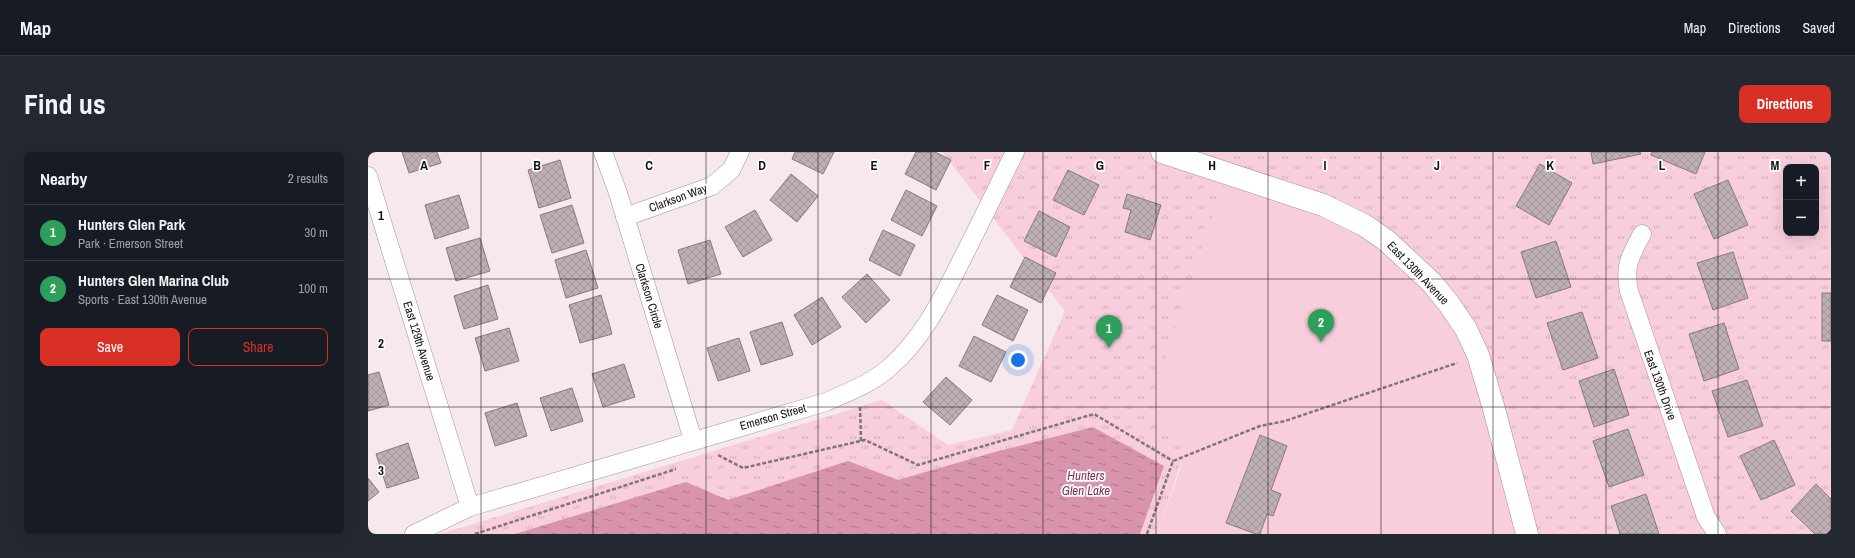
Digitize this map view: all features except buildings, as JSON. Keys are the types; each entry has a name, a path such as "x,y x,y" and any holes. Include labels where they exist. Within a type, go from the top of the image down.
{"street":[{"name":"Clarkson Circle","path":"604,152 693,440"},
{"name":"Clarkson Way","path":"625,217 712,186 731,170 740,152"},
{"name":"Emerson Street","path":"414,534 470,507 826,402 857,389 889,368 915,342 938,307 1015,152"},
{"name":"East 130th Avenue","path":"1162,152 1323,205 1364,225 1387,241 1432,284 1450,304 1466,329 1478,355 1527,534"},
{"name":"East 129th Avenue","path":"368,176 470,507"},
{"name":"East 130th Drive","path":"1642,234 1631,256 1626,274 1629,291 1706,518 1717,534"}],"path":[{"path":"1147,534 1173,461 1260,426 1285,421 1457,363"},
{"path":"857,389 861,413 861,441"},
{"path":"712,457 720,454 743,468 865,440 918,465 1094,414 1173,461"},
{"path":"475,534 682,466"}],"green space":[{"path":"942,152 1831,152 1831,534 1238,534 1181,462 1157,534 440,534 882,400 948,445 1012,430 1065,311"},
{"path":"1227,173 1364,225 1450,304 1527,534 1157,534 1181,467 1184,444 1150,404"}],"water":[{"name":"Hunters Glen Lake","path":"1093,427 1164,466 1140,534 515,534 686,482 728,500 848,461 898,480 995,452"}],"place":[{"name":"Hunters Glen Marina Club","path":"1321,342"},
{"name":"Hunters Glen Park","path":"1109,348"}]}
